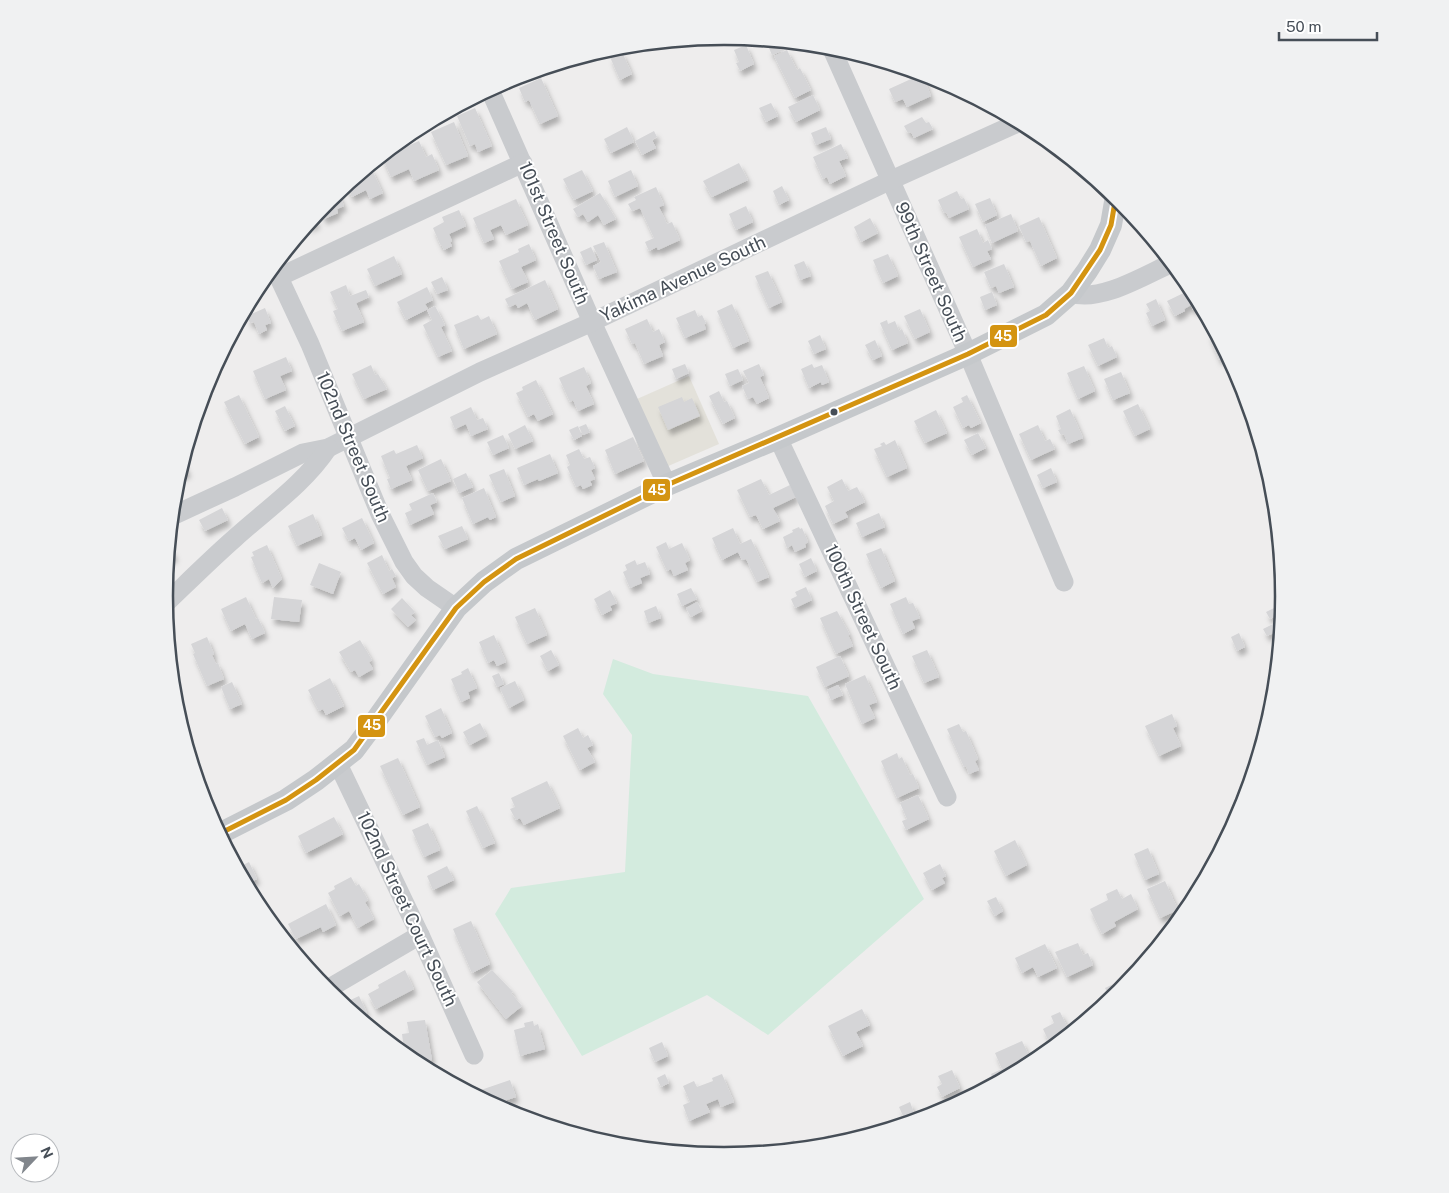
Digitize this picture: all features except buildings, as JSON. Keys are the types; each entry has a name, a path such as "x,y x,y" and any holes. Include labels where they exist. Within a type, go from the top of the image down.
{"main road":[{"path":"226,831 286,800 338,764 354,750 456,608 484,582 516,559 667,486 968,354 1046,315 1071,294 1087,271 1100,250 1110,226 1114,207"}],"street":[{"name":"99th Street South","path":"834,56 968,354 1064,582"},
{"name":"101st Street South","path":"493,96 592,322 667,486"},
{"name":"Yakima Avenue South","path":"328,448 480,372 592,322 889,181 1011,126"},
{"path":"282,268 523,163"},
{"path":"1071,294 1080,296 1103,293 1165,266"},
{"name":"102nd Street South","path":"277,275 310,344 380,514 404,562 414,576 427,588 456,608"},
{"name":"100th Street South","path":"778,438 947,797"},
{"path":"180,512 303,453 328,448"},
{"path":"173,596 234,539 295,486 313,468 328,448"},
{"name":"102nd Street Court South","path":"338,764 420,935 474,1055"},
{"path":"334,985 420,935"}],"shaded area":[{"path":"689,376 719,444 666,467 637,399"}],"green space":[{"path":"613,659 653,674 808,696 924,899 768,1035 707,995 582,1056 495,914 511,888 625,872 632,735 603,694"}],"transit line":[{"name":"45","path":"226,831 286,800 316,780 354,750 456,608 484,582 516,559 667,485 968,354 1046,315 1071,293 1100,250 1111,225 1114,207"}]}
